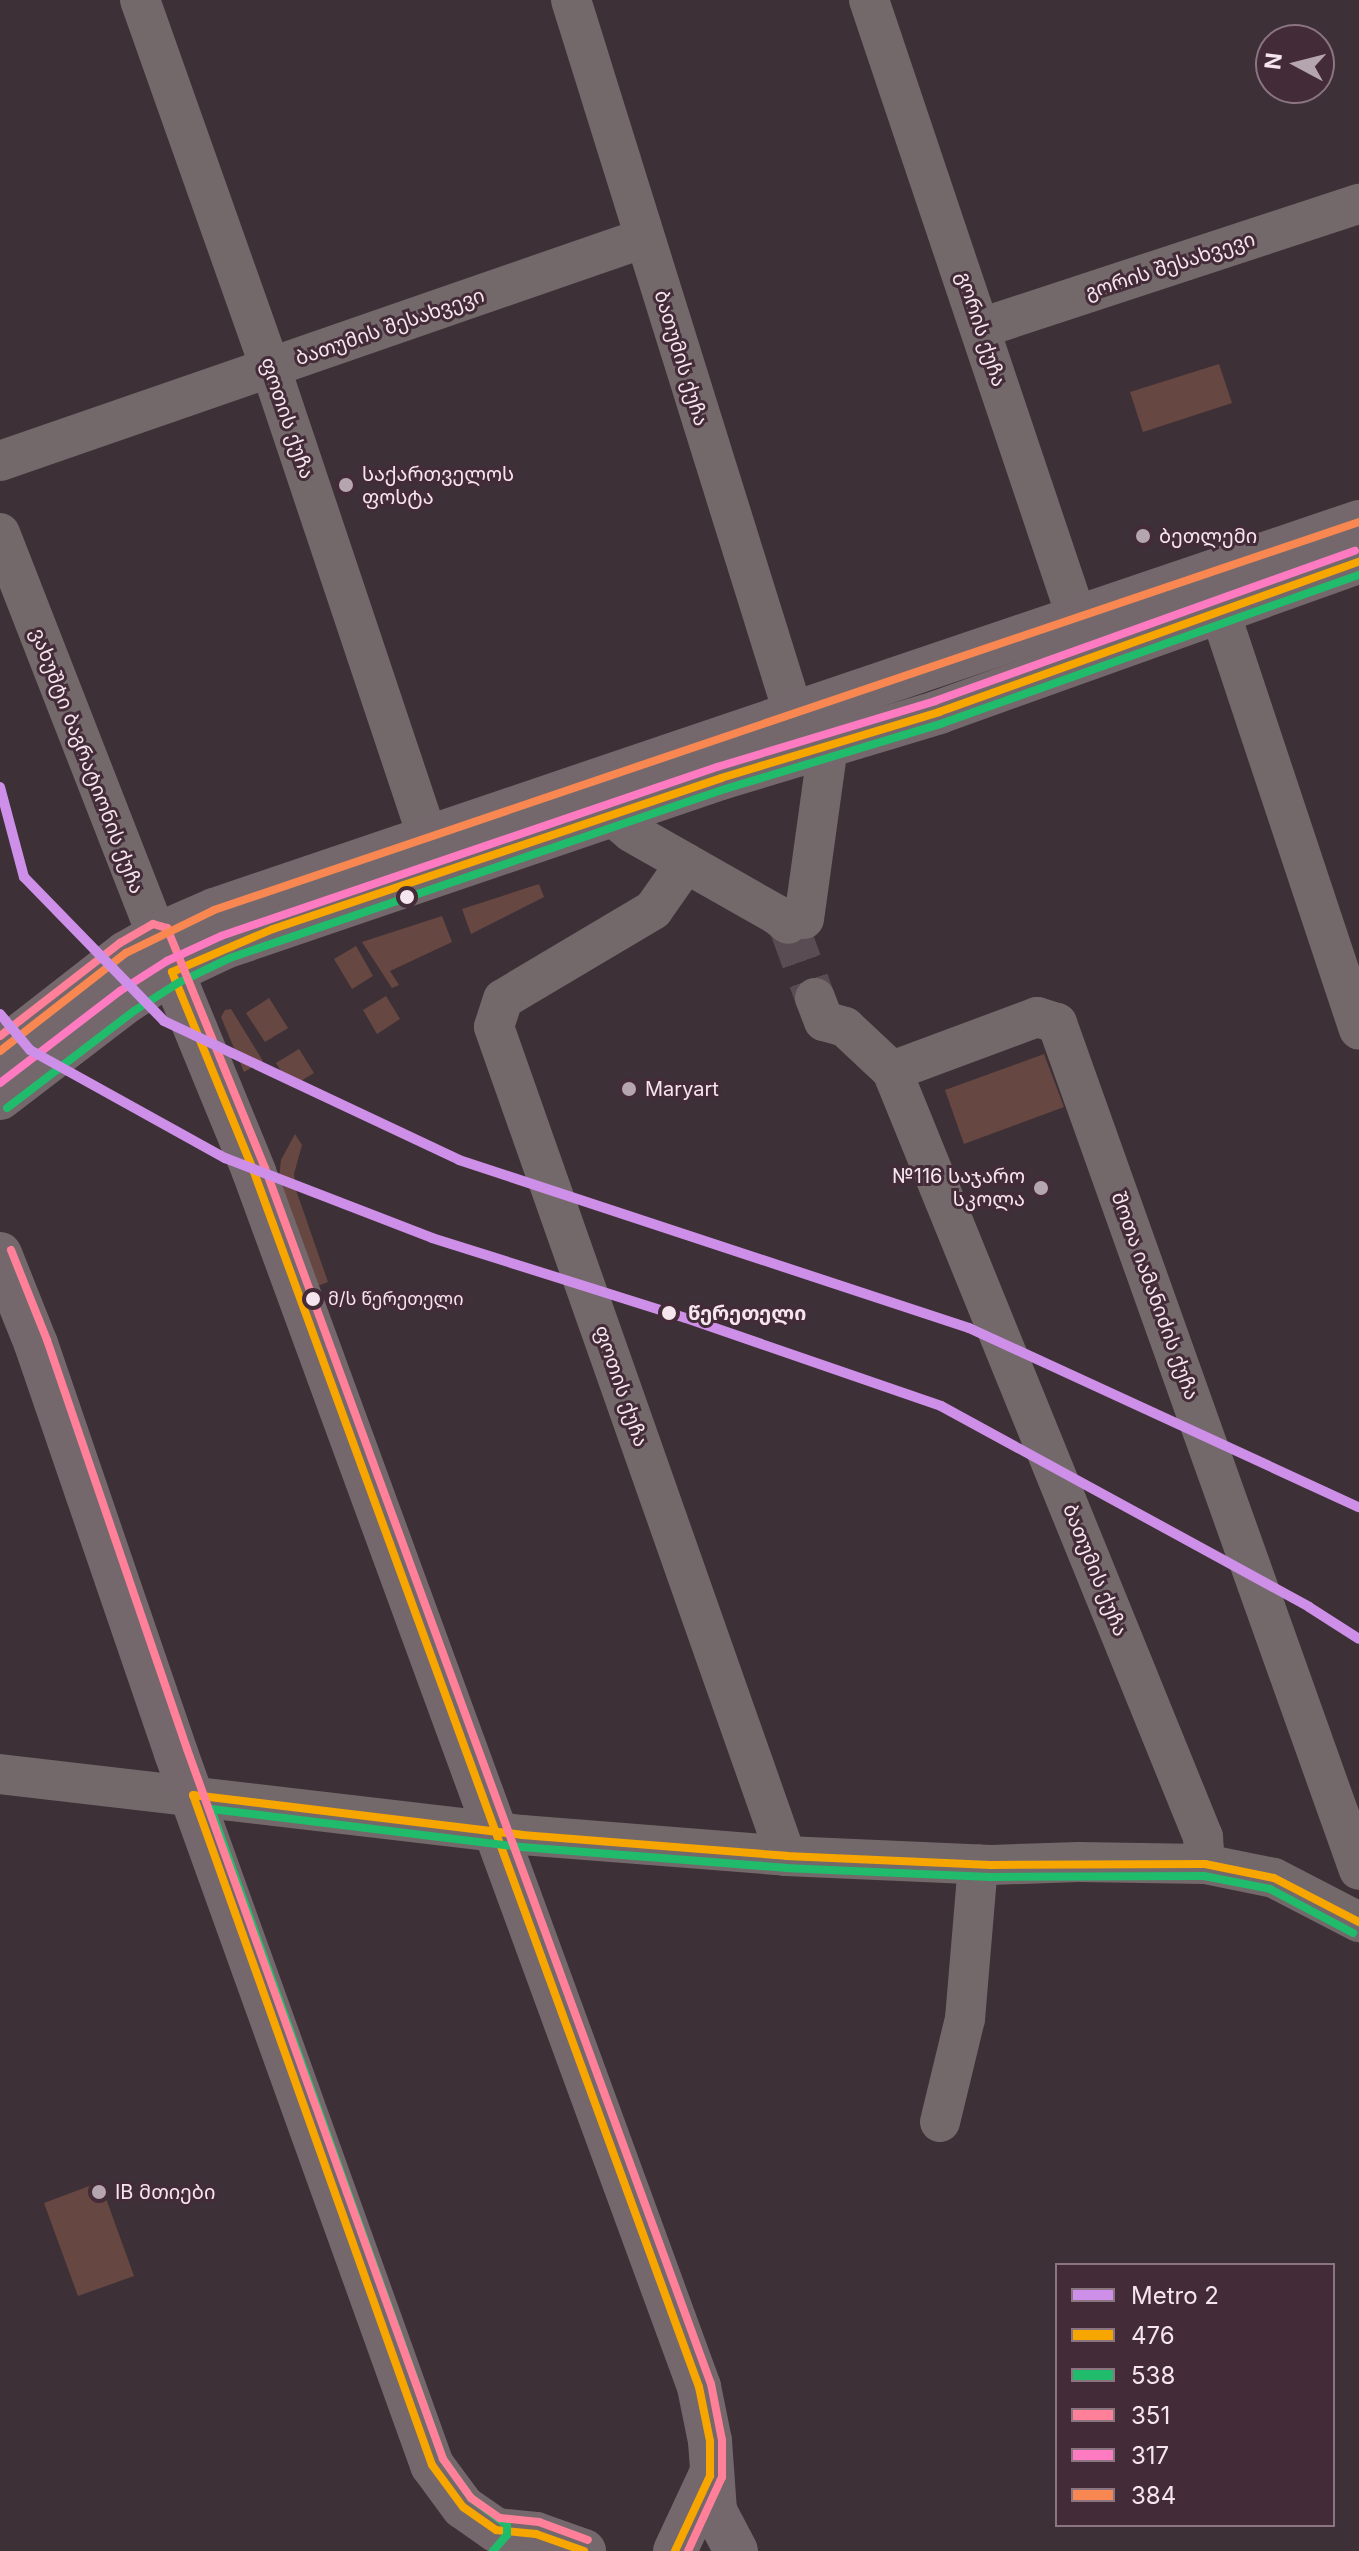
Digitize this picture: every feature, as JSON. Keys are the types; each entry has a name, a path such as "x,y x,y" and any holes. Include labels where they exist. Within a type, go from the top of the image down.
{"main road":[{"path":"0,1051 126,953 164,954 273,929 611,815 828,746 1359,522"},
{"path":"0,1098 84,1032 164,954 244,899 794,715 1084,639 1220,612 1359,562"},
{"name":"ვახუშტი ბაგრატიონის ქუჩა","path":"164,954 254,1172 699,2387 707,2416 715,2511 736,2551"},
{"path":"0,1254 36,1344 432,2465 486,2541 536,2534 584,2551"},
{"name":"ვახუშტი ბაგრატიონის ქუჩა","path":"675,2551 710,2476"}],"street":[{"name":"ფოთის ქუჩა","path":"140,0 271,369 428,838"},
{"name":"ბათუმის ქუჩა","path":"571,0 794,715"},
{"name":"გორის ქუჩა","path":"869,0 1084,639"},
{"name":"გორის შესახვევი","path":"981,328 1359,204"},
{"name":"ბათუმის შესახვევი","path":"0,461 644,238"},
{"name":"ვახუშტი ბაგრატიონის ქუჩა","path":"0,533 17,627 164,954"},
{"path":"1220,612 1359,1029"},
{"path":"611,815 631,832 795,919 828,746"},
{"name":"ფოთის ქუჩა","path":"686,863 653,910 503,999 494,1027 786,1856"},
{"name":"ბათუმის ქუჩა","path":"831,1005 892,1071 1203,1837 1205,1864"},
{"name":"შოთა იამანიძის ქუჩა","path":"892,1071 1037,1017 1057,1023 1359,1870"},
{"path":"0,1774 497,1831 786,1856 978,1865 1205,1864 1274,1878 1359,1922"},
{"path":"940,2122 965,2019 978,1865"}],"shaded area":[{"path":"1219,364 1232,403 1143,432 1130,392"},
{"path":"539,884 544,897 471,934 462,909"},
{"path":"442,916 452,942 390,971 399,985 392,988 362,942"},
{"path":"356,946 373,976 352,989 334,959"},
{"path":"386,996 400,1019 377,1034 363,1010"},
{"path":"269,998 288,1028 265,1042 246,1013"},
{"path":"231,1009 263,1061 244,1072 221,1017 225,1010"},
{"path":"299,1049 314,1073 291,1087 276,1063"},
{"path":"1044,1054 1064,1107 964,1144 945,1090"},
{"path":"295,1134 302,1145 294,1174 296,1190 328,1282 312,1288 278,1186 281,1160"},
{"path":"100,2182 134,2276 78,2296 44,2203"}],"tunnel":[{"path":"788,924 815,998"}],"metro line":[{"name":"2","path":"0,787 24,877 164,1021 459,1160 969,1328 1359,1507"},
{"name":"2","path":"0,1014 30,1050 225,1158 432,1238 686,1318 941,1406 1309,1607 1359,1639"}],"transit line":[{"name":"384","path":"0,1051 126,953 214,910 1359,522"},
{"name":"317","path":"0,1083 120,991 167,961 221,936 717,767 935,701 1355,551"},
{"name":"476","path":"675,2551 710,2476 710,2441 699,2387 254,1172 172,972 273,929 721,778 939,712 1359,562"},
{"name":"538","path":"7,1108 134,1011 178,983 230,958 725,789 943,723 1359,575"},
{"name":"351","path":"0,1036 120,943 153,924 167,928 265,1168 711,2384 722,2440 722,2477 688,2551"},
{"name":"351","path":"11,1250 47,1340 187,1749 443,2459 471,2498 500,2518 539,2522 588,2540"},
{"name":"476","path":"584,2551 536,2534 496,2530 463,2507 432,2465 193,1795 522,1835 786,1856 991,1865 1205,1864 1274,1878 1359,1922"},
{"name":"538","path":"493,2551 507,2535 507,2525 471,2498 443,2459 211,1809 521,1847 785,1868 990,1877 1204,1876 1270,1889 1353,1933"}],"place":[{"name":"საქართველოს ფოსტა","path":"346,485"},
{"name":"ბეთლემი","path":"1143,536"},
{"name":"Maryart","path":"629,1089"},
{"name":"№116 საჯარო სკოლა","path":"1041,1188"},
{"name":"მ/ს წერეთელი","path":"313,1299"},
{"name":"წერეთელი","path":"669,1313"},
{"name":"IB მთიები","path":"99,2192"}]}
